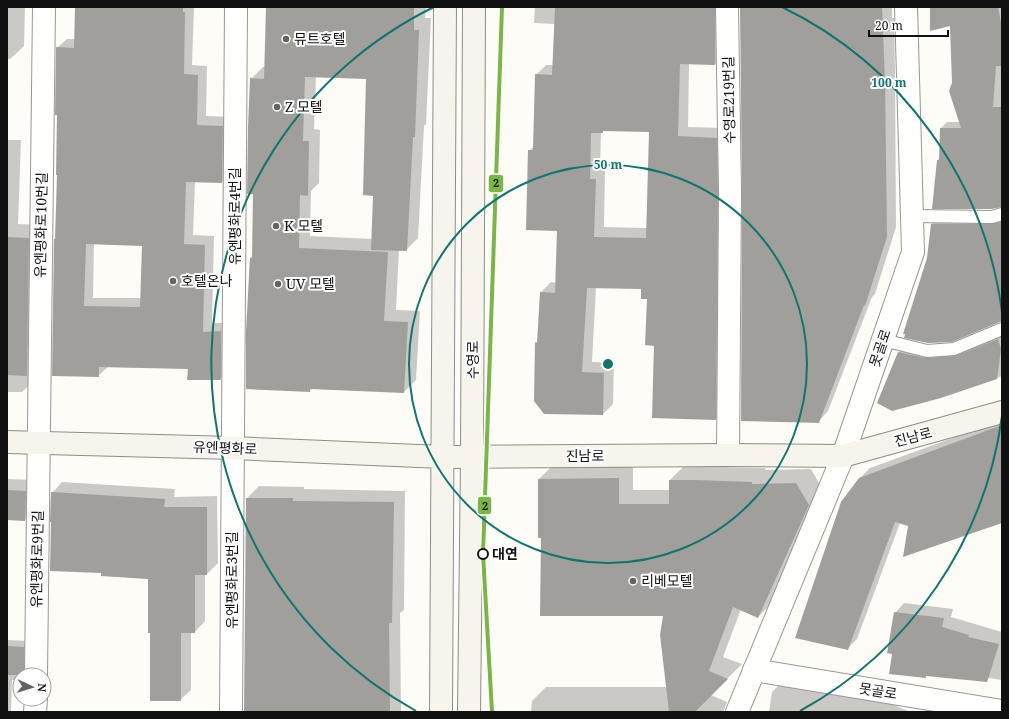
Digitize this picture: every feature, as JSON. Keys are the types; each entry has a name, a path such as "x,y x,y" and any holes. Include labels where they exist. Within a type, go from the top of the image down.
{"main road":[{"path":"441,712 445,7"},
{"name":"수영로","path":"469,712 474,7"},
{"name":"진남로","path":"442,457 843,456 1002,412"},
{"name":"유엔평화로","path":"7,442 233,448 442,457"}],"street":[{"name":"유엔평화로10번길","path":"39,443 44,7"},
{"name":"유엔평화로4번길","path":"233,448 236,7"},
{"name":"수영로219번길","path":"727,7 730,192 728,456"},
{"name":"못골로","path":"737,712 843,456 913,252 906,7"},
{"name":"유엔평화로9번길","path":"36,667 39,443"},
{"name":"유엔평화로3번길","path":"231,712 233,448"},
{"name":"못골로","path":"754,670 1002,711"}],"lane":[{"path":"912,216 992,217 1002,214"},
{"path":"883,340 928,351 954,349 1002,329"}],"building":[{"path":"75,7 183,7 183,12 185,12 184,74 198,75 197,125 223,126 222,183 186,182 184,244 205,245 203,332 221,331 221,380 187,380 188,369 99,367 99,377 52,376 54,239 57,175 57,115 55,115 56,47 74,48","holes":["86,244 142,246 140,307 84,306"]},
{"path":"266,7 414,7 414,30 419,30 415,137 413,137 407,251 371,250 373,196 363,195 366,79 305,77 303,141 309,141 308,196 300,195 299,248 388,252 384,321 408,322 404,393 310,389 310,392 246,389 246,331 250,258 252,258 253,194 247,194 250,78 264,79"},
{"path":"555,7 715,7 715,65 680,64 678,136 717,138 716,420 652,418 654,346 645,345 647,299 641,299 641,289 587,288 582,372 604,373 603,415 544,414 534,401 535,342 537,343 540,292 555,293 557,231 526,230 528,150 533,150 535,74 552,75","holes":["603,131 649,132 646,238 594,237 596,179 590,179 591,133 603,133"]},
{"path":"740,7 882,7 885,81 887,237 865,306 864,305 819,423 741,421 742,192"},
{"path":"930,7 998,7 1002,28 1002,66 996,66 993,107 1002,107 1002,207 991,209 932,209 937,160 939,160 940,128 961,128 949,91 952,83 950,26 930,31"},
{"path":"1002,222 1002,321 952,342 928,343 904,338 905,334 903,334 927,258 931,224 992,224"},
{"path":"7,237 29,238 27,376 7,375"},
{"path":"998,339 1001,349 997,379 941,398 892,411 877,403 898,352 925,358 955,356"},
{"path":"1002,425 1002,523 903,557 908,526 895,522 848,650 795,638 841,502 859,478"},
{"path":"619,478 619,504 669,504 669,480 695,480 752,482 752,484 796,483 809,505 758,618 733,607 709,671 728,679 695,712 669,712 660,635 663,616 540,616 541,538 538,538 538,479"},
{"path":"7,490 26,491 25,521 7,520"},
{"path":"51,492 165,499 164,507 207,507 207,575 195,575 195,633 181,633 181,701 150,701 148,579 101,576 101,573 50,571"},
{"path":"246,498 293,498 293,501 394,502 392,623 389,623 390,712 244,712"},
{"path":"894,612 944,618 942,627 969,635 968,637 999,644 987,682 889,674 892,654 887,653"},
{"path":"7,646 24,647 24,667 12,667 12,675 7,675"}],"transit line":[{"name":"2","path":"492,712 483,554 502,7"}],"place":[{"name":"뮤트호텔","path":"286,39"},
{"name":"Z 모텔","path":"277,107"},
{"name":"K 모텔","path":"276,226"},
{"name":"호텔온나","path":"173,281"},
{"name":"UV 모텔","path":"278,284"},
{"name":"대연","path":"483,554"},
{"name":"리베모텔","path":"633,581"}]}
